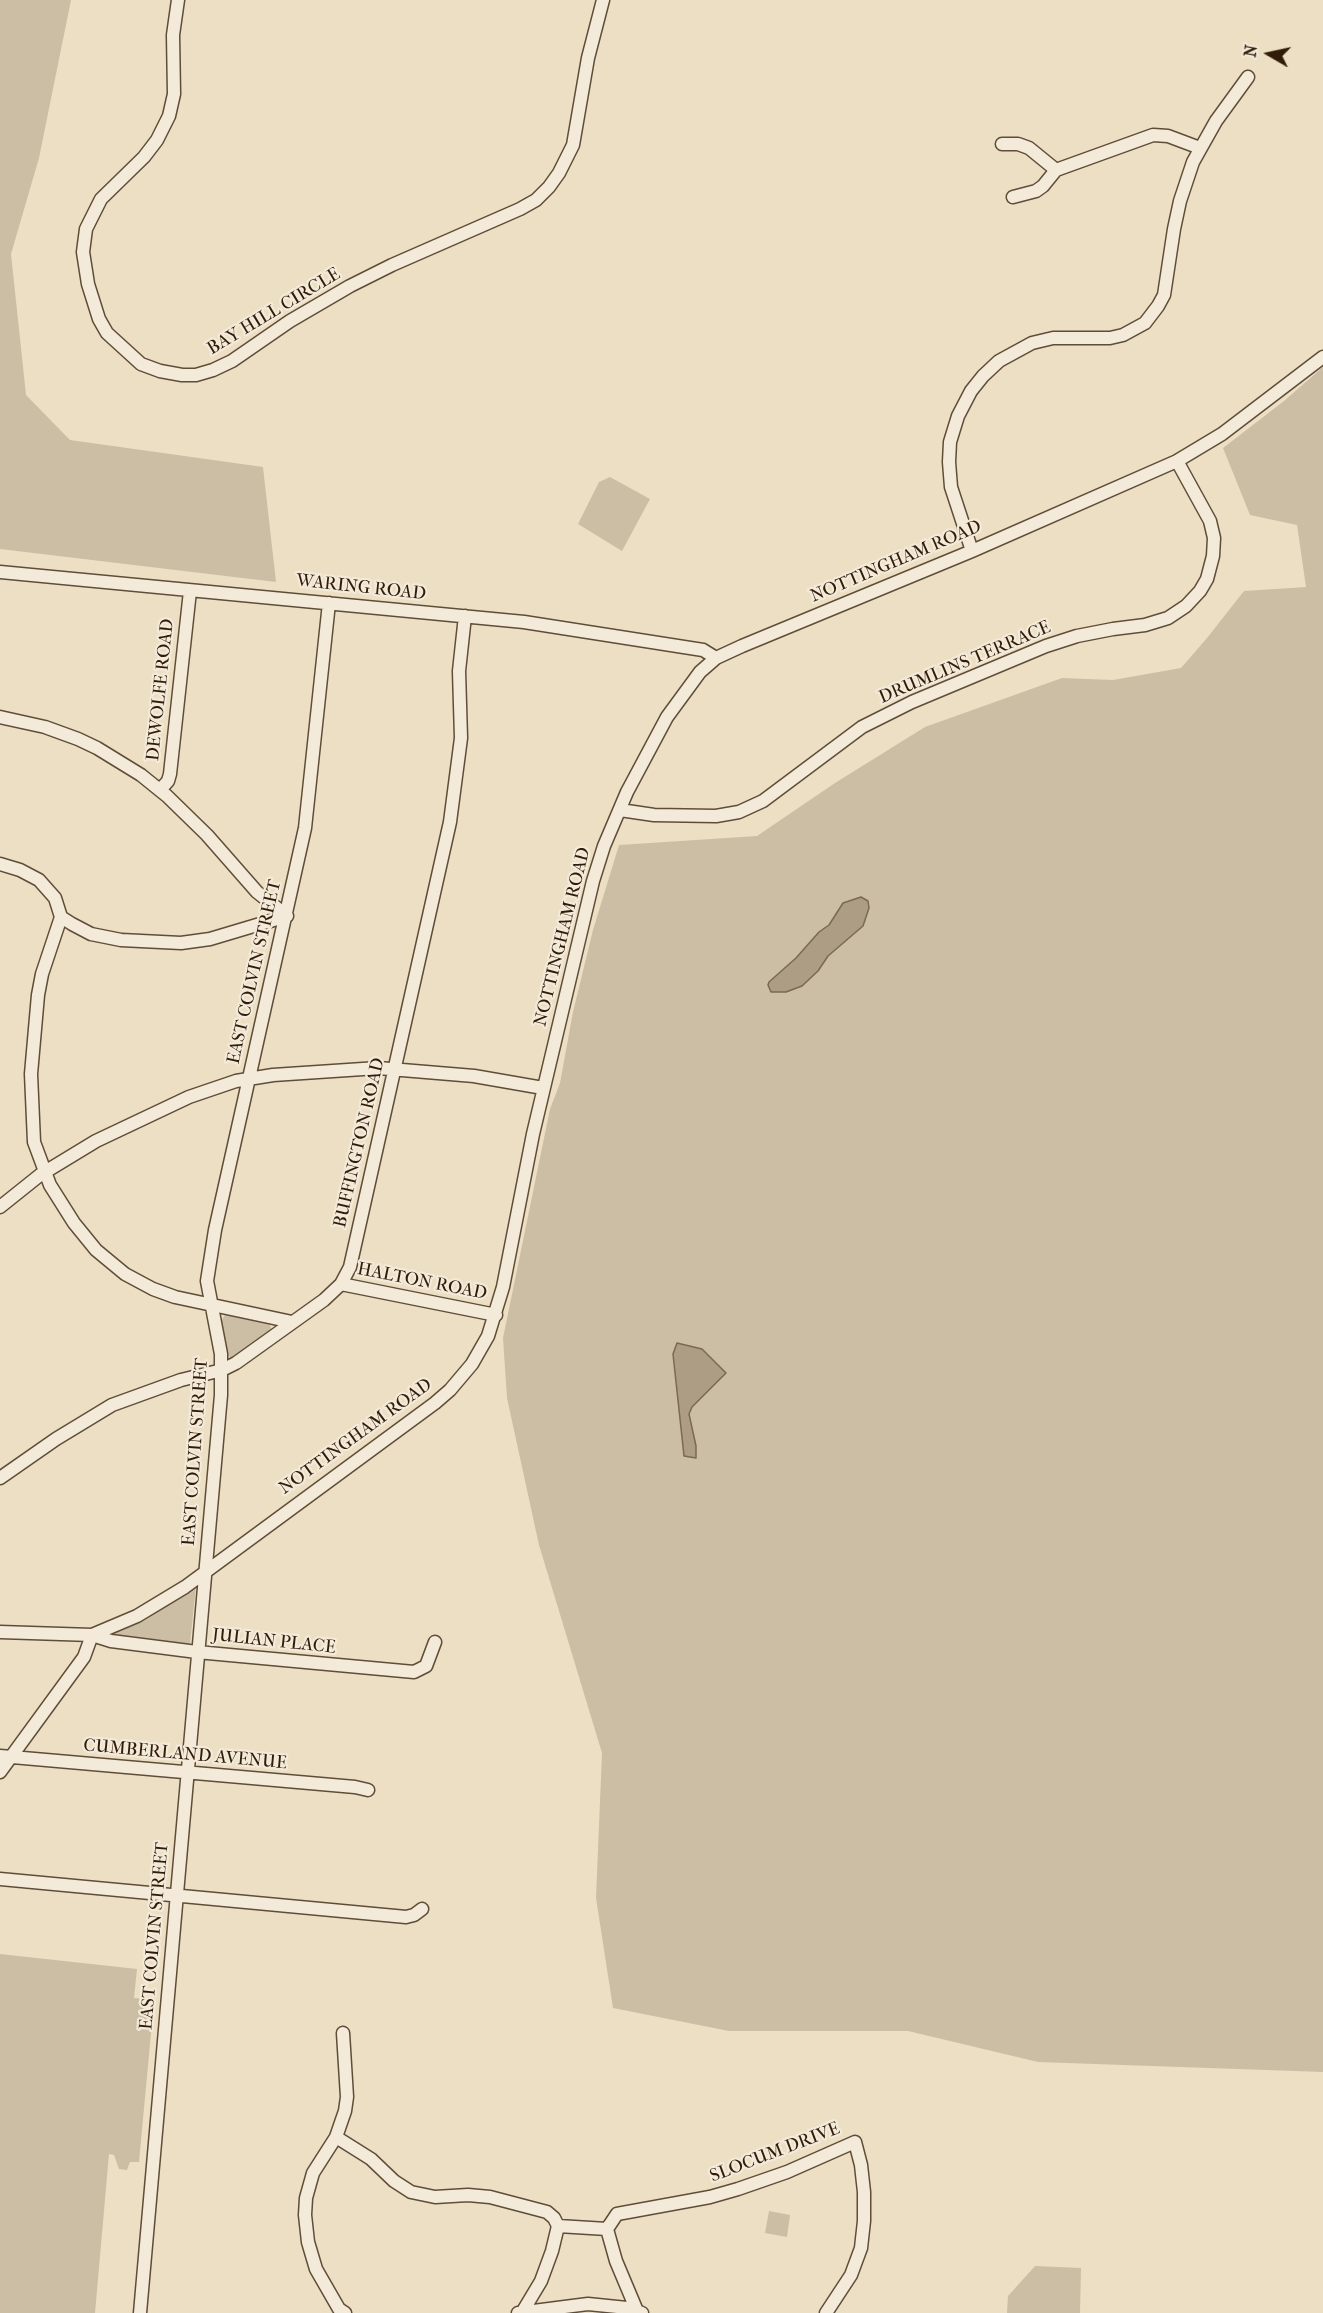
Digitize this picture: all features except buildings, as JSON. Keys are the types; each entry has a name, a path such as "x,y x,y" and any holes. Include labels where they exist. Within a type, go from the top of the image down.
{"street":[{"name":"BAY HILL CIRCLE","path":"178,0 173,35 174,94 168,116 157,140 144,158 101,199 86,229 82,252 88,284 99,319 107,333 141,364 160,371 196,375 232,361 290,321 350,286 536,200 549,187 573,145 588,58 603,0"},
{"path":"972,550 951,487 949,462 950,442 958,416 971,391 999,361 1032,343 1053,338 1110,338 1124,335 1145,322 1164,295 1180,201 1200,148 1227,103 1248,77"},
{"path":"1014,197 1036,191 1056,170 1153,135 1168,136 1200,148"},
{"path":"1002,144 1018,144 1029,148 1056,170"},
{"name":"NOTTINGHAM ROAD","path":"0,1632 92,1635 137,1616 160,1603 450,1390 472,1364 488,1336 504,1287 543,1088 593,881 620,810 667,717 687,687 716,658 1135,481 1177,461 1222,434 1323,357"},
{"name":"DRUMLINS TERRACE","path":"620,810 654,815 716,816 739,812 763,801 862,727 912,702 1046,646 1077,636 1146,625 1167,618 1185,606 1200,591 1207,579 1213,556 1214,538 1210,521 1177,461"},
{"name":"WARING ROAD","path":"0,572 524,622 703,650 716,658"},
{"name":"DEWOLFE ROAD","path":"160,790 168,781 170,774 190,591"},
{"name":"EAST COLVIN STREET","path":"141,2313 222,1370 222,1354 207,1281 249,1079 287,916 306,818 329,603"},
{"name":"BUFFINGTON ROAD","path":"0,1478 56,1439 111,1405 154,1389 222,1370 236,1363 324,1300 341,1284 350,1267 450,822 458,776 461,738 459,671 465,616"},
{"path":"0,717 45,727 78,738 115,759 160,790 207,835 257,892 287,916"},
{"path":"0,864 20,870 39,880 55,898 61,917 42,974 31,1074 34,1142 50,1185 74,1223 96,1250 125,1274 153,1289 211,1305 292,1322"},
{"path":"61,917 91,934 121,940 181,944 210,939 287,916"},
{"path":"0,1207 45,1171 96,1141 189,1097 249,1079 284,1074 395,1068 474,1076 543,1088"},
{"name":"HALTON ROAD","path":"341,1284 496,1315"},
{"path":"0,1772 5,1757 84,1657 92,1635"},
{"name":"JULIAN PLACE","path":"92,1635 111,1641 197,1652 414,1672 426,1666 435,1641"},
{"name":"CUMBERLAND AVENUE","path":"5,1757 355,1787 368,1790"},
{"path":"0,1879 406,1917 422,1909"},
{"path":"339,2312 316,2269 308,2242 305,2215 306,2198 313,2173 336,2137 345,2110 343,2033"},
{"path":"336,2137 371,2159 394,2181 411,2192 435,2197 468,2195 513,2201 547,2212 554,2218 558,2226 552,2252 541,2281 520,2312"},
{"name":"SLOCUM DRIVE","path":"606,2229 617,2214 710,2197 738,2189 788,2172 855,2142 861,2165 864,2192 861,2248 851,2275 826,2313"},
{"path":"558,2226 606,2229 616,2261 640,2312"},
{"path":"520,2312 588,2304 640,2312"}],"shaded area":[{"path":"0,0 71,0 39,158 11,254 26,395 70,440 263,467 276,582 0,549"},
{"path":"1323,367 1323,2072 1038,2062 908,2031 729,2031 613,2008 596,1898 602,1753 539,1545 507,1398 503,1338 550,1109 560,1083 573,1012 593,930 619,845 757,836 835,783 925,727 1062,678 1113,680 1181,668 1244,591 1306,587 1297,525 1250,515 1223,448 1284,401"},
{"path":"610,477 650,499 622,551 578,524 599,482"},
{"path":"861,897 868,901 869,908 863,926 828,956 818,971 802,986 786,992 771,992 769,982 796,958 819,932 829,925 843,903"},
{"path":"225,1315 270,1325 272,1331 232,1359 226,1354 220,1322"},
{"path":"677,1343 702,1349 726,1373 692,1407 689,1414 696,1446 696,1458 684,1456 673,1354"},
{"path":"196,1586 190,1644 112,1634 146,1620"},
{"path":"0,1954 137,1969 134,1998 145,1999 144,2012 153,2012 139,2162 130,2162 127,2170 119,2169 114,2155 109,2154 95,2313 0,2313"},
{"path":"769,2211 790,2215 787,2237 765,2233"},
{"path":"1035,2266 1081,2268 1080,2313 1007,2313 1008,2296"}]}
